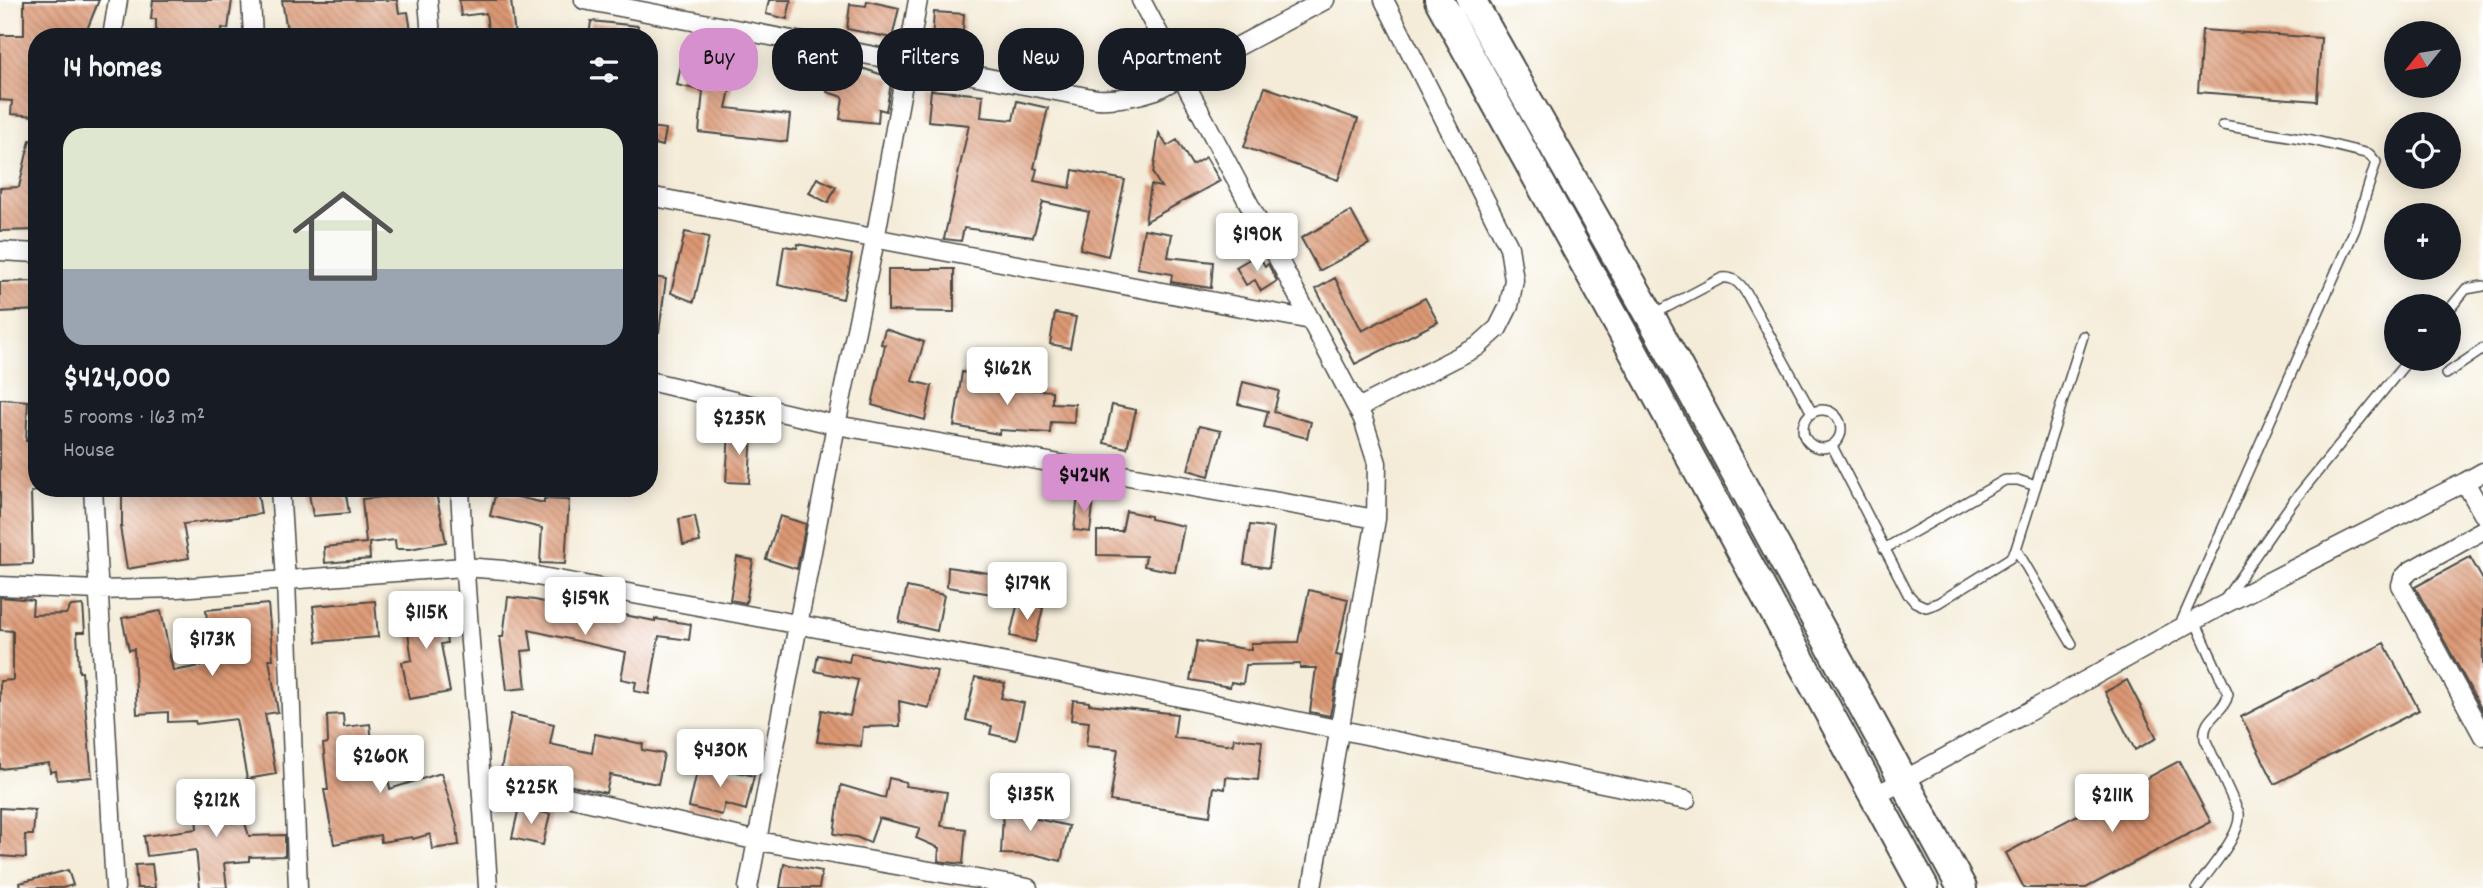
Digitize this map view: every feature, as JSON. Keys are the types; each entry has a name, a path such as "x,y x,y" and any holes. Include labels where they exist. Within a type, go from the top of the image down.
{"main road":[{"path":"1439,0 1924,888"},
{"path":"1471,0 1650,316 1962,888"}],"street":[{"path":"113,28 118,0"},
{"path":"251,0 253,28"},
{"path":"428,0 430,28"},
{"path":"584,0 877,56"},
{"path":"913,28 918,0"},
{"path":"1141,0 1156,28"},
{"path":"1246,42 1325,0"},
{"path":"1357,408 1477,347 1498,328 1509,306 1514,279 1509,247 1384,0"},
{"path":"984,77 1097,99 1136,97 1149,91"},
{"path":"748,888 902,91"},
{"path":"1190,91 1357,408 1377,463 1376,519 1312,888"},
{"path":"658,199 1311,320"},
{"path":"0,251 28,253"},
{"path":"658,383 836,425 1376,519"},
{"path":"1875,796 2220,607 2483,472"},
{"path":"2465,482 2483,514"},
{"path":"93,497 116,888"},
{"path":"281,497 298,888"},
{"path":"460,497 488,888"},
{"path":"2481,727 2401,585 2403,578 2410,571 2483,530"},
{"path":"0,586 98,590 177,588 464,567 504,570 1061,673 1686,800"},
{"path":"482,777 758,841 1028,888"}],"lane":[{"path":"2177,631 2355,229 2376,162 2369,154 2312,140 2223,125"},
{"path":"1650,316 1722,278 1734,280 1748,296 1812,413"},
{"path":"2461,295 2466,289 2483,286"},
{"path":"1832,446 1908,594 1915,602 1926,607 1938,603 2003,563 2016,549 2083,336"},
{"path":"2446,374 2483,349"},
{"path":"2220,607 2292,503 2399,371"},
{"path":"1823,410 1837,417 1841,433 1832,446 1821,449 1807,442 1803,426 1812,413 1823,410"},
{"path":"1884,549 2005,480 2018,480 2036,486"},
{"path":"2016,549 2072,644"},
{"path":"2195,621 2228,694 2225,705 2207,722 2205,739 2240,820 2233,837 2197,888"}],"building":[{"path":"24,0 99,0 88,28 28,28 28,115 11,114 12,101 0,100 0,35 24,35"},
{"path":"153,0 232,0 228,28 156,28 156,19 151,19"},
{"path":"282,0 397,0 399,13 408,12 411,28 375,28 287,28"},
{"path":"459,0 511,0 514,28 488,28 486,13 461,16"},
{"path":"769,0 791,0 787,19 766,14"},
{"path":"867,1 899,8 894,28 877,28 877,35 863,32 863,28 847,28 850,4 866,6"},
{"path":"934,12 964,14 963,28 933,28"},
{"path":"591,21 638,26 638,28 590,28"},
{"path":"2202,30 2321,38 2317,101 2198,92"},
{"path":"863,69 877,73 877,91 890,91 886,111 879,109 878,123 840,119 843,97 827,92 863,91"},
{"path":"1265,87 1358,119 1338,180 1244,147"},
{"path":"703,91 730,91 726,108 790,115 787,142 699,132"},
{"path":"931,91 983,95 981,117 1013,120 1017,101 1048,108 1034,168 1037,169 1034,181 1070,188 1073,170 1125,180 1108,256 1080,249 1089,212 1043,202 1033,237 964,228 961,241 944,239 969,125 928,121"},
{"path":"658,128 666,129 663,146 658,145"},
{"path":"1159,133 1167,146 1177,140 1192,165 1206,157 1220,181 1145,222 1151,185 1161,187 1153,174"},
{"path":"28,149 28,230 0,231 0,188 19,187"},
{"path":"817,178 836,187 828,203 809,193"},
{"path":"1351,211 1369,244 1319,271 1301,238"},
{"path":"1144,229 1172,234 1168,257 1213,262 1211,288 1171,282 1172,274 1137,268"},
{"path":"685,232 709,237 694,302 671,293"},
{"path":"798,244 852,255 843,299 778,285 784,246 797,248"},
{"path":"1258,254 1265,266 1268,264 1277,281 1261,291 1255,280 1246,285 1236,267"},
{"path":"888,269 954,269 954,312 888,311"},
{"path":"658,278 666,279 658,332"},
{"path":"1335,278 1362,331 1425,298 1438,322 1355,364 1316,289"},
{"path":"28,281 28,310 0,312 0,282"},
{"path":"1055,313 1076,317 1070,348 1050,344"},
{"path":"885,329 924,342 912,381 932,386 925,420 872,405 885,345 881,344"},
{"path":"962,372 1011,384 1010,388 1052,391 1052,403 1075,404 1074,423 1051,422 1050,433 1000,430 999,434 954,426"},
{"path":"1243,382 1279,391 1274,412 1311,422 1307,438 1264,427 1268,411 1238,404"},
{"path":"0,399 28,401 26,441 33,564 0,565"},
{"path":"1112,405 1136,410 1127,448 1104,443"},
{"path":"1199,426 1221,431 1209,476 1188,470"},
{"path":"729,431 752,433 749,483 726,482"},
{"path":"1078,495 1094,497 1090,532 1074,530"},
{"path":"122,497 258,497 261,514 183,524 189,558 127,569"},
{"path":"310,497 346,497 349,513 313,516"},
{"path":"437,497 446,542 410,549 396,549 395,540 369,543 370,559 325,563 324,547 366,543 362,499"},
{"path":"495,497 518,497 544,503 544,499 569,500 565,564 540,563 542,528 490,516"},
{"path":"1126,511 1184,526 1175,572 1144,566 1146,556 1097,555 1097,531 1122,531"},
{"path":"695,516 700,542 683,545 679,519"},
{"path":"780,516 806,524 797,569 766,559"},
{"path":"1250,525 1274,528 1269,568 1244,564"},
{"path":"737,557 753,560 746,603 730,600"},
{"path":"2470,557 2483,580 2483,712 2415,587"},
{"path":"948,567 996,574 993,594 947,587"},
{"path":"907,587 944,595 937,631 899,622"},
{"path":"1309,590 1348,599 1336,655 1341,656 1330,716 1310,712 1316,668 1300,668 1300,664 1246,665 1243,684 1231,682 1230,687 1190,680 1197,641 1251,650 1251,643 1298,642"},
{"path":"0,597 33,600 32,615 66,614 71,606 83,605 85,632 77,632 79,672 82,672 92,777 57,780 56,771 50,772 49,763 0,769 0,681 13,680 13,631 0,630"},
{"path":"508,597 535,600 603,616 604,611 655,621 691,624 689,640 659,636 649,694 634,691 636,682 621,679 626,652 529,630 532,650 522,651 526,688 507,690 500,637 503,637"},
{"path":"375,601 378,637 317,642 313,606"},
{"path":"441,601 447,643 441,644 450,692 409,699 402,662 412,660 404,606"},
{"path":"1018,602 1043,608 1035,642 1010,636"},
{"path":"268,604 273,659 269,659 278,712 265,714 276,774 247,779 236,719 196,724 195,721 168,722 168,712 137,714 134,649 129,650 122,618 161,611 173,671 211,664 206,610"},
{"path":"2384,643 2419,710 2275,784 2241,717"},
{"path":"851,653 937,671 929,708 899,701 900,726 863,727 861,746 817,742 822,710 850,716 858,680 815,671 818,655 849,662"},
{"path":"975,677 1005,683 1001,698 1024,703 1016,740 990,734 992,726 966,720"},
{"path":"2127,680 2157,738 2135,750 2105,692"},
{"path":"1073,700 1177,714 1174,738 1233,745 1234,738 1262,741 1258,780 1226,777 1225,789 1214,787 1210,816 1110,801 1118,749 1086,746 1089,722 1071,720"},
{"path":"343,714 344,727 370,724 377,781 388,779 390,789 441,773 457,826 459,845 432,849 430,834 413,839 381,842 380,835 334,844 324,790 328,790 323,744 328,743 327,715"},
{"path":"511,714 554,724 550,744 592,753 595,734 643,744 642,750 664,754 658,784 610,775 606,793 563,784 564,777 532,771 531,777 501,770"},
{"path":"2179,761 2211,822 2086,888 2024,888 2006,853"},
{"path":"699,763 754,776 746,810 725,804 722,815 689,807"},
{"path":"889,778 906,782 905,786 947,792 941,826 966,829 963,864 938,861 939,848 916,838 920,828 879,818 870,843 856,837 834,834 841,785 885,798"},
{"path":"229,786 232,823 244,820 249,836 285,835 285,856 249,857 249,861 224,863 227,888 200,888 196,850 147,856 144,836 197,829 194,789"},
{"path":"1000,794 1018,799 1014,814 1069,826 1061,861 1037,855 1001,854 1003,813 996,811"},
{"path":"519,807 550,814 543,845 512,838"},
{"path":"0,808 35,810 33,835 25,835 26,858 0,856"},
{"path":"152,864 155,888 137,888 135,865"},
{"path":"784,864 822,871 819,888 780,888"},
{"path":"68,870 73,885 62,888 21,888 20,883"}]}
